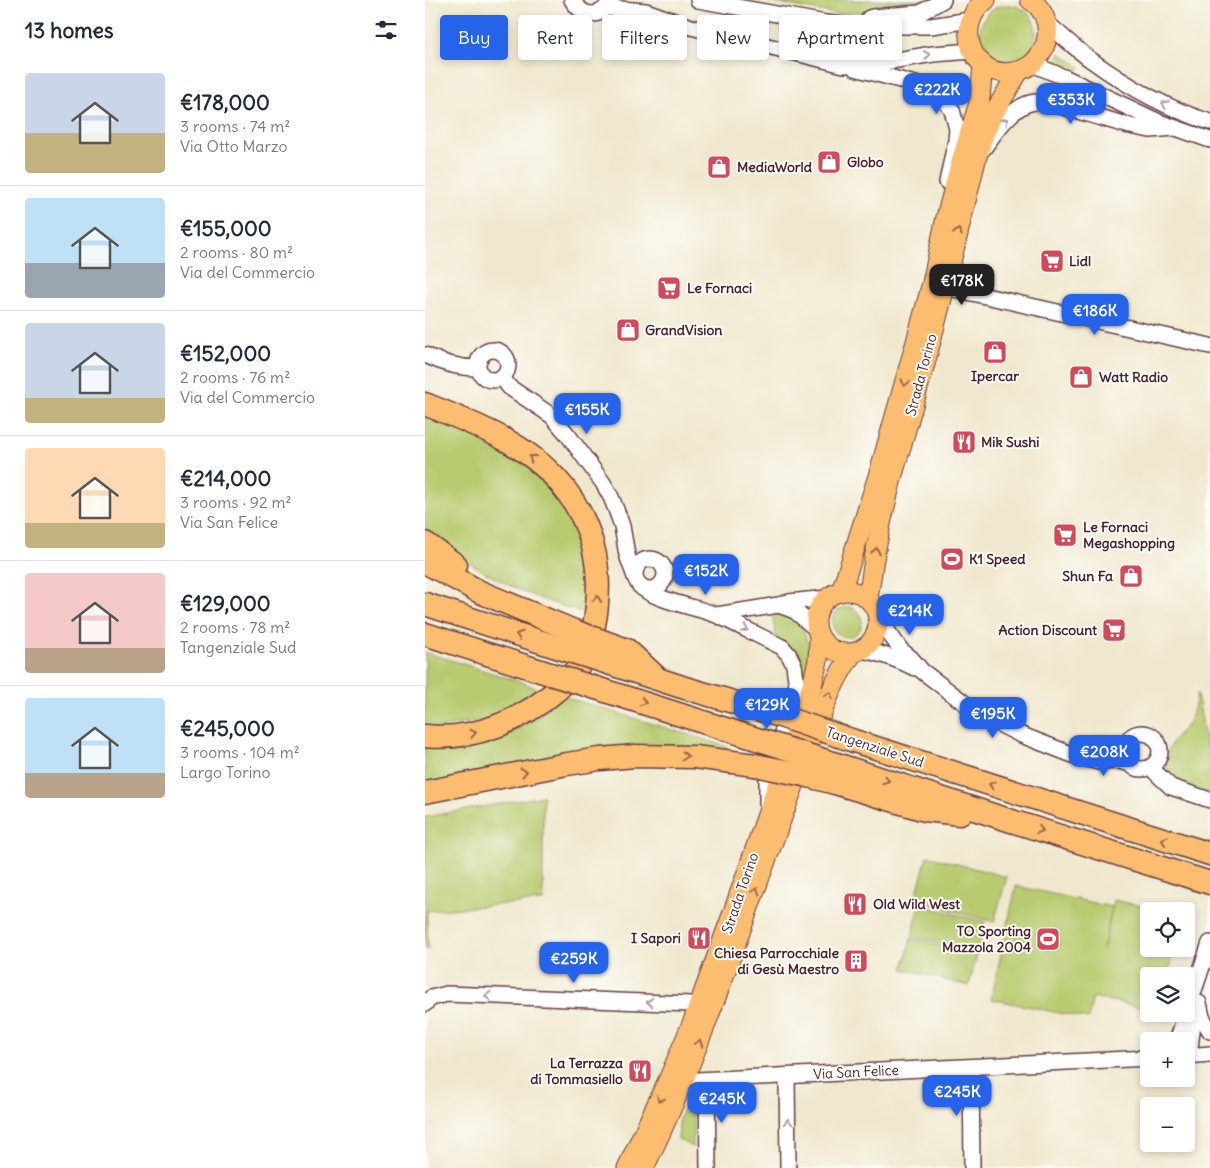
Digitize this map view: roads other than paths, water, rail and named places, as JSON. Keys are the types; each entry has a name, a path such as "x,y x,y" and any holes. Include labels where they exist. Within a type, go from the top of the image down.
{"highway":[{"path":"425,404 504,438 537,460 559,481 576,504 587,529 595,556 597,587 592,632 584,657 575,671 552,694 527,712 494,727 461,735 425,736"},
{"path":"425,543 474,578 549,621 570,640"},
{"path":"425,562 480,592 549,621"},
{"name":"Tangenziale Sud","path":"425,604 570,640 604,652 658,679 774,714 1210,854"},
{"name":"Tangenziale Sud","path":"425,634 763,741 837,774 1002,818 1210,883"},
{"path":"425,792 567,764 635,756 695,756 755,764 804,775 837,774"}],"main road":[{"path":"970,20 974,12 986,0"},
{"path":"1032,1 1042,12 1047,23"},
{"name":"Strada Torino","path":"834,595 878,476 917,338 961,162 981,99 978,58 969,40 970,20"},
{"name":"Strada Torino","path":"869,599 882,518 983,137 992,116 1026,68 1041,55 1047,42 1047,23"},
{"path":"978,58 991,69 999,72 1010,73 1026,68"},
{"path":"851,591 869,599 875,607 878,627 875,636 869,644 857,652 843,654 825,646 818,634 815,619 823,601 834,595 851,591"},
{"name":"Strada Torino","path":"627,1168 669,1078 699,1005 732,915 812,686 818,660 818,634"},
{"name":"Strada Torino","path":"644,1168 684,1080 829,694 843,666 857,652"}],"street":[{"path":"571,0 577,9 587,14 598,14 609,4 646,11 691,27 930,88 943,98 952,110 957,129 946,185 946,217"},
{"path":"698,0 781,15"},
{"path":"896,15 920,13 943,0"},
{"path":"902,26 931,26 970,20"},
{"path":"1047,23 1113,76 1152,98 1184,113 1210,122"},
{"path":"844,65 885,62 933,54 978,58"},
{"path":"1026,68 1066,78 1159,122 1210,140"},
{"path":"976,160 992,136 1007,119 1024,105 1032,102 1050,104 1150,130 1175,128"},
{"path":"945,286 1210,346"},
{"path":"497,350 505,357 508,364 507,370 502,377 493,380 482,376 478,368 478,362 485,352 497,350"},
{"path":"425,354 450,365 478,368"},
{"path":"502,377 509,386 561,425 603,483 631,542 647,559"},
{"path":"622,526 627,555 637,581 646,591 671,602 685,604 717,615 782,647 789,655 794,665 797,687 767,778 768,812"},
{"path":"665,573 663,582 650,589 644,588 637,581 635,571 638,565 647,559 659,562 663,566 672,589 685,604"},
{"path":"717,615 779,606 789,602 834,595"},
{"path":"779,606 795,612 818,634"},
{"path":"878,617 901,650 922,671 994,723 1078,757 1099,762 1119,761 1127,763"},
{"path":"857,652 877,652 922,671"},
{"path":"1088,759 1104,755 1118,748 1131,736 1141,733 1153,736 1157,741 1160,747 1160,755 1157,762 1146,770 1132,767 1124,758 1123,752 1127,740"},
{"path":"1152,767 1171,787 1210,800"},
{"path":"1180,1032 1210,943"},
{"path":"1196,987 1202,1017 1210,1031"},
{"path":"1192,1032 1196,987"},
{"path":"425,1004 431,998 447,994 699,1005"},
{"path":"1195,1055 1210,1054"},
{"name":"Via San Felice","path":"684,1080 1140,1058"},
{"path":"971,1067 972,1168"},
{"path":"787,1076 788,1168"},
{"path":"707,1080 707,1168"}],"place":[{"name":"Globo","path":"829,162"},
{"name":"MediaWorld","path":"719,167"},
{"name":"Lidl","path":"1052,261"},
{"name":"Le Fornaci","path":"669,288"},
{"name":"GrandVision","path":"628,330"},
{"name":"Ipercar","path":"995,352"},
{"name":"Watt Radio","path":"1081,377"},
{"name":"Mik Sushi","path":"964,442"},
{"name":"Le Fornaci Megashopping","path":"1065,535"},
{"name":"K1 Speed","path":"952,559"},
{"name":"Shun Fa","path":"1131,576"},
{"name":"Action Discount","path":"1114,630"},
{"name":"Old Wild West","path":"855,904"},
{"name":"I Sapori","path":"699,938"},
{"name":"TO Sporting Mazzola 2004","path":"1048,939"},
{"name":"Chiesa Parrocchiale di Gesù Maestro","path":"856,961"},
{"name":"La Terrazza di Tommasiello","path":"640,1071"}]}
